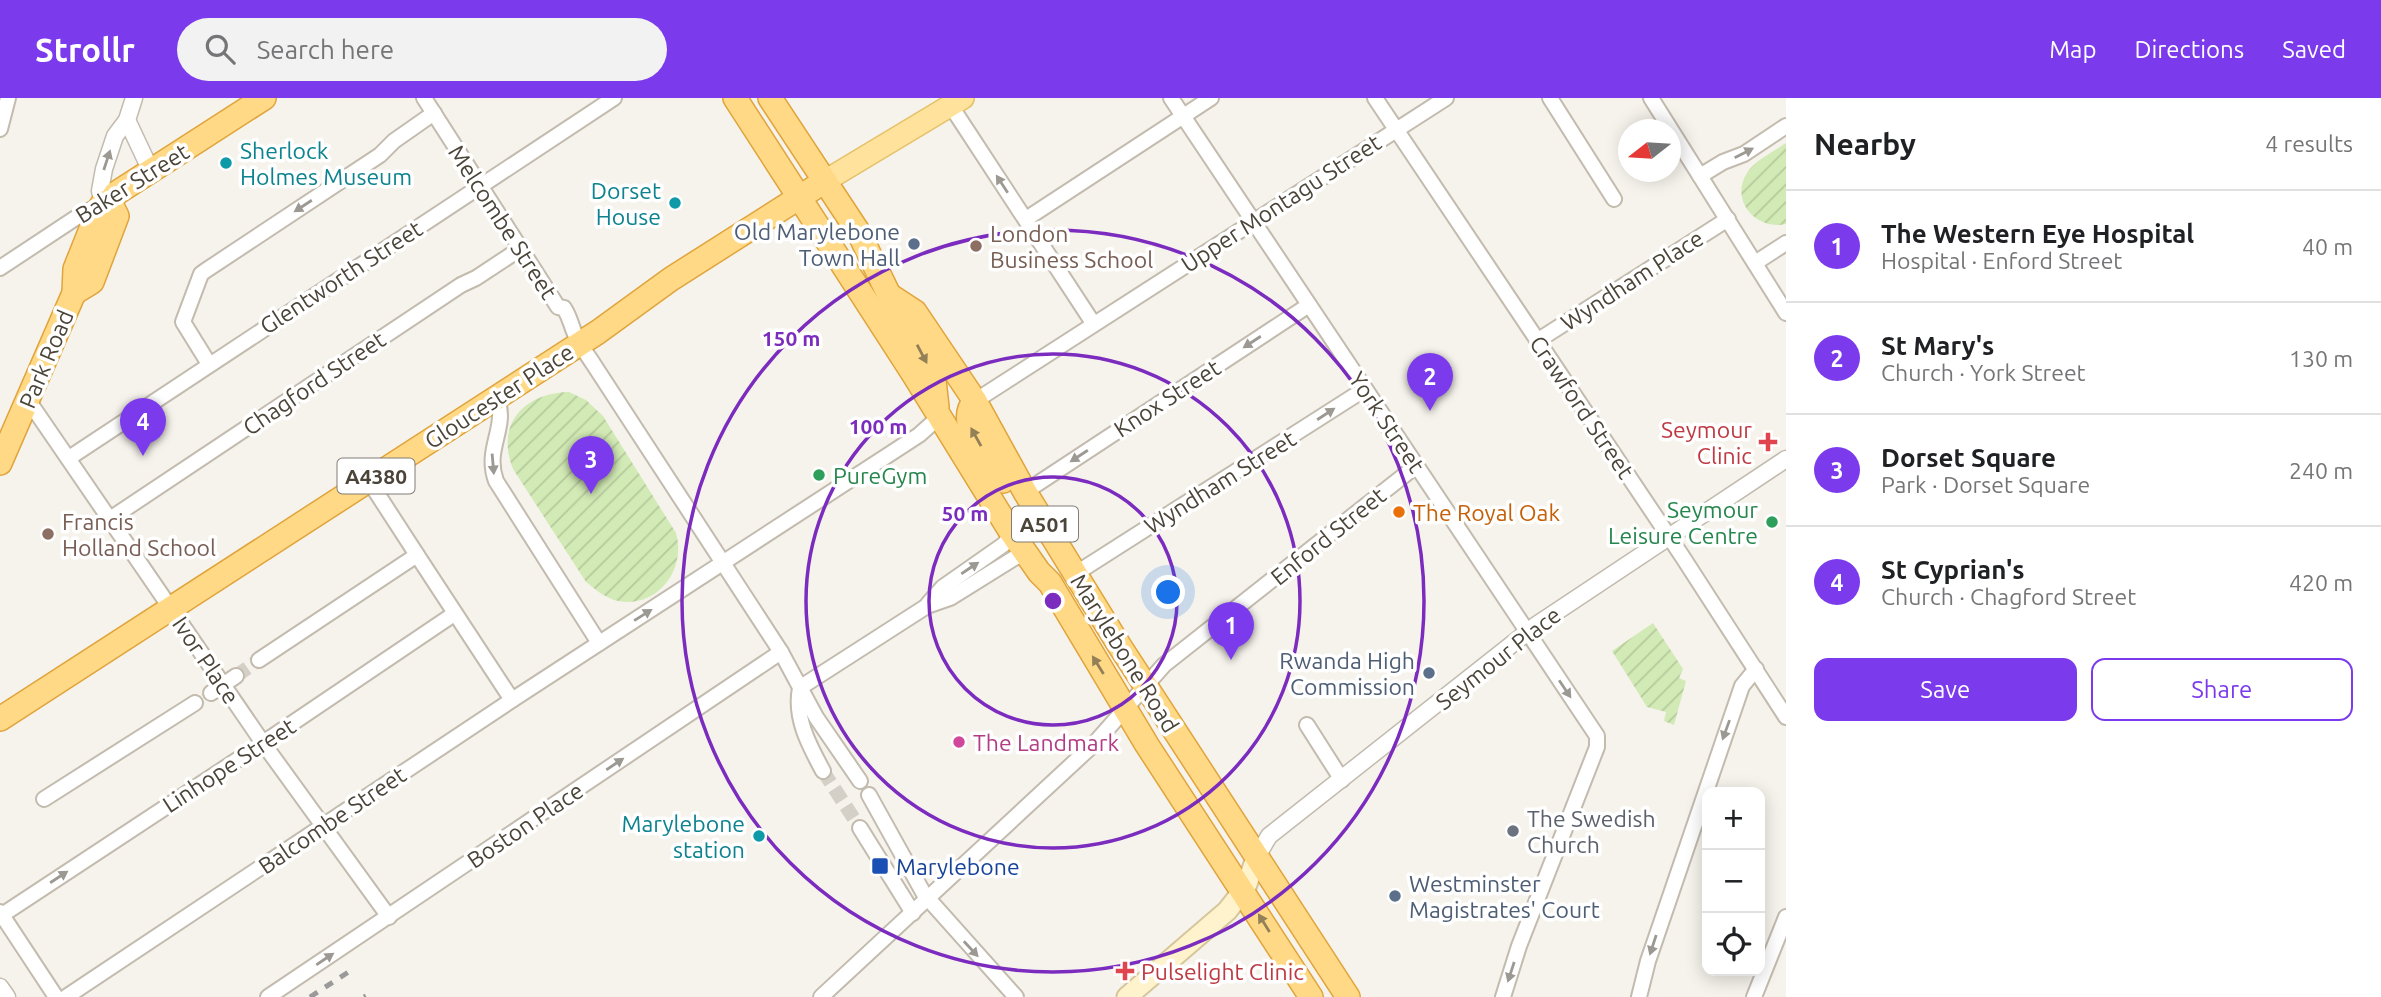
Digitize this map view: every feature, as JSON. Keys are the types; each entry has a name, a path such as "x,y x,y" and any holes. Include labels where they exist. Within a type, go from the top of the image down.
{"highway":[{"name":"Baker Street","path":"106,203 115,194 264,98"},
{"name":"Marylebone Road","path":"735,98 914,375 938,418 1009,529 1050,583 1125,709 1311,997"},
{"name":"Marylebone Road","path":"771,98 859,233 890,295 915,312 975,401 1025,492 1075,574 1348,997"},
{"name":"Gloucester Place","path":"0,719 497,398 671,279 825,181"},
{"name":"Park Road","path":"0,463 74,293 75,269 99,209 106,203"},
{"path":"890,295 928,364 934,380 938,418"},
{"path":"975,401 968,411 971,428 1044,544 1050,583"}],"main road":[{"name":"Gloucester Place","path":"825,181 957,102"},
{"name":"Seymour Place","path":"1244,891 1256,858"},
{"path":"1127,997 1219,919 1244,891"}],"street":[{"path":"0,129 8,98"},
{"path":"106,203 100,191 104,169 115,136 127,120 134,98"},
{"name":"Melcombe Street","path":"424,98 558,307 564,308 581,343 781,652 816,717 860,781"},
{"name":"Glentworth Street","path":"69,458 614,98"},
{"name":"York Street","path":"1171,98 1597,736 1597,747 1519,946 1503,997"},
{"path":"1026,219 1212,98"},
{"name":"Crawford Street","path":"1375,98 1670,537 1786,717"},
{"name":"Upper Montagu Street","path":"975,401 1446,98"},
{"path":"1550,98 1614,199"},
{"path":"1651,98 1786,313"},
{"path":"957,102 1026,219 1093,323"},
{"path":"209,364 183,322 201,274 380,155 394,141 434,113"},
{"path":"127,120 151,171"},
{"path":"1700,176 1723,162 1744,154 1786,126"},
{"name":"Baker Street","path":"3,260 106,203"},
{"name":"Wyndham Place","path":"1537,341 1728,219"},
{"path":"1755,263 1786,243"},
{"name":"Chagford Street","path":"110,519 461,285 520,249"},
{"name":"Knox Street","path":"1025,492 1309,305"},
{"name":"Wyndham Street","path":"1075,574 1365,389"},
{"path":"497,398 500,425 491,461 496,481 599,643"},
{"name":"Ivor Place","path":"28,400 263,743 389,917"},
{"path":"723,563 919,435 938,418"},
{"name":"Seymour Place","path":"1256,858 1269,836 1526,632 1786,459"},
{"name":"Enford Street","path":"821,997 1094,744 1171,659 1416,466"},
{"path":"369,481 512,700"},
{"path":"927,606 943,587 1003,545 1007,541 1009,529"},
{"path":"259,660 417,555"},
{"path":"823,771 805,737 797,701 800,687 927,606 950,598 1016,557 1028,557"},
{"name":"Balcombe Street","path":"66,997 723,563"},
{"name":"Linhope Street","path":"1,913 263,743 454,614"},
{"name":"Boston Place","path":"268,997 781,652"},
{"path":"1639,997 1651,952 1723,736 1742,686 1756,669"},
{"path":"44,799 195,703"},
{"path":"1307,725 1342,779"},
{"path":"869,795 928,899 1016,997"},
{"path":"860,828 913,913"},
{"path":"1,913 55,997"},
{"path":"1754,997 1786,916"},
{"path":"0,987 7,997"}],"green space":[{"path":"1786,143 1786,224 1775,225 1765,223 1749,212 1741,194 1742,184 1755,164"},
{"path":"569,392 586,400 603,416 676,533 677,561 672,574 655,594 643,600 614,600 586,582 513,469 508,453 508,438 517,414 539,398"},
{"path":"1653,623 1683,669 1679,678 1686,681 1674,725 1664,721 1666,712 1647,707 1612,651"}],"tunnel":[{"path":"236,676 259,660"},
{"path":"823,771 860,828"}],"railway":[{"path":"310,997 350,971"}],"place":[{"name":"Sherlock Holmes Museum","path":"226,163"},
{"name":"Dorset House","path":"675,203"},
{"name":"Old Marylebone Town Hall","path":"914,244"},
{"name":"London Business School","path":"976,246"},
{"name":"St Mary's","path":"1430,411"},
{"name":"Seymour Clinic","path":"1768,442"},
{"name":"St Cyprian's","path":"143,456"},
{"name":"PureGym","path":"819,475"},
{"name":"Dorset Square","path":"591,494"},
{"name":"The Royal Oak","path":"1399,512"},
{"name":"Seymour Leisure Centre","path":"1772,522"},
{"name":"Francis Holland School","path":"48,534"},
{"name":"The Western Eye Hospital","path":"1231,660"},
{"name":"Rwanda High Commission","path":"1429,673"},
{"name":"The Landmark","path":"959,742"},
{"name":"The Swedish Church","path":"1513,831"},
{"name":"Marylebone station","path":"759,836"},
{"name":"Marylebone","path":"880,866"},
{"name":"Westminster Magistrates' Court","path":"1395,896"},
{"name":"Pulselight Clinic","path":"1125,971"}]}
